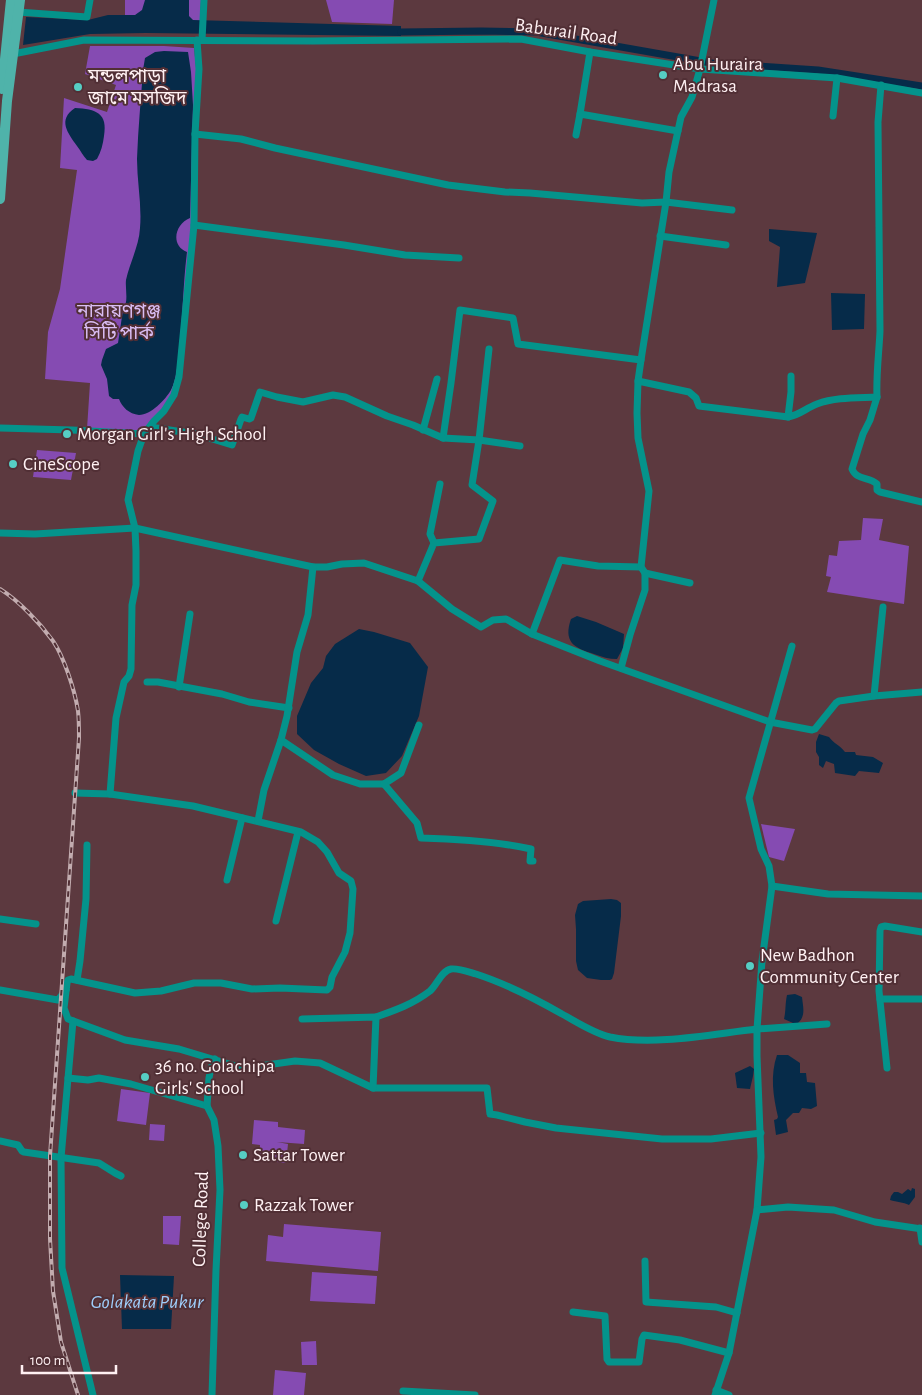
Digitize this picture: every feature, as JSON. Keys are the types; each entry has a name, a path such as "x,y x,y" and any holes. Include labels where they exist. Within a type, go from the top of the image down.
{"main road":[{"path":"0,112 11,0"},
{"path":"0,199 7,101 20,0"}],"street":[{"path":"18,12 87,17 90,0"},
{"path":"110,794 116,718 124,682 129,676 131,668 132,604 136,584 136,551 135,528 128,500 138,451 144,434 164,411 174,395 179,377 194,225 195,134 204,0"},
{"path":"621,668 645,590 643,570 649,492 638,438 638,381 669,172 681,117 692,97 700,68 714,0"},
{"name":"Baburail Road","path":"13,54 84,40 341,41 521,39 590,52 700,68 837,78 922,93"},
{"path":"576,135 590,52"},
{"path":"833,116 837,78"},
{"path":"881,85 878,122 880,331 876,380 877,398 863,434 852,472 858,477 873,480 880,492 922,502"},
{"path":"580,114 678,131"},
{"path":"195,134 241,139 448,185 505,192 642,203 666,202 732,210"},
{"path":"194,225 405,255 458,258"},
{"path":"660,236 726,245"},
{"path":"443,438 460,310 513,318 518,344 641,360"},
{"path":"434,543 479,538 493,500 472,485 489,349"},
{"path":"788,418 791,376"},
{"path":"423,430 436,379"},
{"path":"638,381 689,392 696,398 699,406 788,418 797,416 815,405 830,401 844,398 877,398"},
{"path":"150,427 196,434 232,445 242,417 251,418 260,392 303,402 333,396 345,397 443,438 479,440 520,446"},
{"path":"0,428 144,434"},
{"path":"418,581 434,543 430,534 440,484"},
{"path":"0,533 36,534 135,528 313,567 364,563 418,581 452,609 481,627 493,620 506,619 532,634 621,668 770,722 812,730 816,728 838,702 874,696 922,692"},
{"path":"532,634 560,560 643,570 690,583"},
{"path":"258,821 264,790 281,740 289,708 296,652 308,615 313,567"},
{"path":"874,696 883,607"},
{"path":"179,687 190,614"},
{"path":"729,1395 715,1392 729,1353 757,1210 761,1132 757,1029 762,961 772,886 769,866 761,849 749,798 792,646"},
{"path":"147,682 158,682 222,694 248,702 289,708"},
{"path":"281,740 333,775 360,784 384,784 401,773 419,725"},
{"path":"384,784 417,823 421,838 515,845 531,849 530,861 533,861"},
{"path":"76,793 110,794 192,806 298,832 318,842 327,852 339,873 351,881 353,888 350,933 345,952 327,990 252,989 221,983 194,983 161,991 135,993 71,979 68,980 64,1008 68,1019 125,1040 179,1049 239,1066 295,1061 320,1063 373,1088 487,1088 490,1114 556,1128 662,1139 711,1139 761,1132"},
{"path":"227,880 242,818"},
{"path":"276,921 298,832"},
{"path":"77,980 86,899 87,845"},
{"path":"772,886 828,894 922,896"},
{"path":"0,919 36,924"},
{"path":"887,1068 880,999 881,927 922,932"},
{"path":"302,1019 376,1016 402,1008 432,989 447,971 452,969 482,976 520,990 609,1037 642,1040 673,1039 757,1029 827,1024"},
{"path":"0,990 58,1000 66,990"},
{"path":"880,999 922,999"},
{"path":"373,1088 376,1016"},
{"path":"73,1021 61,1158 62,1268 93,1395"},
{"path":"68,1078 88,1080 100,1078 131,1084 207,1106 209,1078 215,1059"},
{"name":"College Road","path":"207,1106 215,1126 220,1190 212,1395"},
{"path":"0,1141 18,1145 24,1152 99,1163 121,1176"},
{"path":"757,1210 788,1206 834,1210 875,1222 921,1228 922,1242"},
{"path":"645,1261 646,1302 716,1308 737,1313"},
{"path":"573,1312 605,1316 607,1360 610,1362 639,1362 644,1335 680,1340 729,1353"},
{"path":"403,1390 475,1395"}],"green space":[{"path":"125,0 201,0 200,23 125,20"},
{"path":"326,0 394,0 392,24 332,22"},
{"name":"নারায়ণগঞ্জ সিটি পার্ক","path":"90,46 194,48 197,77 193,209 180,360 173,391 165,405 146,427 139,431 87,429 90,383 45,379 48,332 60,289 77,170 60,168 64,98 107,112 116,85 85,74"},
{"path":"37,450 76,453 71,480 33,477"},
{"path":"863,518 883,519 879,540 909,546 904,604 827,592 831,577 826,576 829,555 837,556 839,541 861,540"},
{"path":"761,824 795,829 784,861 769,857"},
{"path":"121,1089 150,1093 146,1125 117,1121"},
{"path":"254,1120 278,1122 278,1127 305,1130 304,1144 277,1142 288,1144 286,1163 259,1160 260,1145 252,1144"},
{"path":"150,1124 165,1125 164,1141 149,1140"},
{"path":"163,1216 181,1216 179,1245 163,1244"},
{"path":"284,1224 381,1232 378,1271 266,1261 268,1235 283,1237"},
{"path":"312,1272 377,1276 375,1304 310,1301"},
{"path":"316,1341 317,1365 302,1365 301,1342"},
{"path":"275,1370 306,1373 304,1395 273,1395"}],"water":[{"path":"145,0 189,0 189,16 193,20 401,26 401,36 90,34 23,45 26,17 88,20 108,15 135,15 142,10"},
{"path":"155,52 188,52 193,105 190,218 181,225 176,235 178,245 187,252 175,380 171,390 153,410 139,415 126,410 119,399 113,399 109,396 107,379 101,365 106,349 118,343 123,310 126,303 126,280 139,235 140,211 137,159 145,58"},
{"path":"75,108 94,111 102,117 104,122 102,148 97,159 93,161 87,160 66,127 66,117"},
{"path":"769,229 817,233 805,283 777,287 780,247 769,241"},
{"path":"831,293 865,294 864,329 832,330"},
{"path":"577,616 624,634 623,648 617,659 606,658 587,652 572,643 569,639 569,627 571,619"},
{"path":"359,629 410,643 428,667 419,716 402,756 386,773 366,776 314,750 297,734 297,716 311,683 323,668 326,656 335,644"},
{"path":"819,734 829,737 845,752 855,752 856,755 873,757 883,763 879,773 859,771 855,776 835,773 834,764 826,761 823,768 819,765 819,757 816,752 816,742"},
{"path":"611,899 621,903 614,973 610,980 587,978 578,970 576,961 575,915 578,904 583,901"},
{"path":"795,994 802,997 803,1014 798,1023 784,1019 787,995"},
{"path":"777,1055 788,1055 800,1063 800,1073 806,1073 807,1082 815,1083 817,1106 811,1109 802,1108 799,1113 793,1113 786,1120 788,1132 776,1135 774,1120 778,1117 773,1078"},
{"path":"750,1066 754,1069 750,1089 737,1088 735,1073"},
{"path":"912,1188 915,1189 915,1197 909,1205 890,1200 894,1192 902,1194 908,1189 911,1191"},
{"name":"Golakata Pukur","path":"120,1275 174,1276 171,1329 122,1329"}],"waterway":[{"path":"401,32 536,32 712,63 818,70 922,86"}],"railway":[{"path":"0,589 29,613 53,641 68,674 78,714 79,738 50,1156 50,1239 53,1291 61,1342 78,1395"}],"place":[{"name":"Abu Huraira Madrasa","path":"663,75"},
{"name":"মন্ডলপাড়া জামে মসজিদ","path":"78,87"},
{"name":"Morgan Girl's High School","path":"67,434"},
{"name":"CineScope","path":"13,464"},
{"name":"New Badhon Community Center","path":"750,966"},
{"name":"36 no. Golachipa Girls' School","path":"145,1077"},
{"name":"Sattar Tower","path":"243,1155"},
{"name":"Razzak Tower","path":"244,1205"}]}
